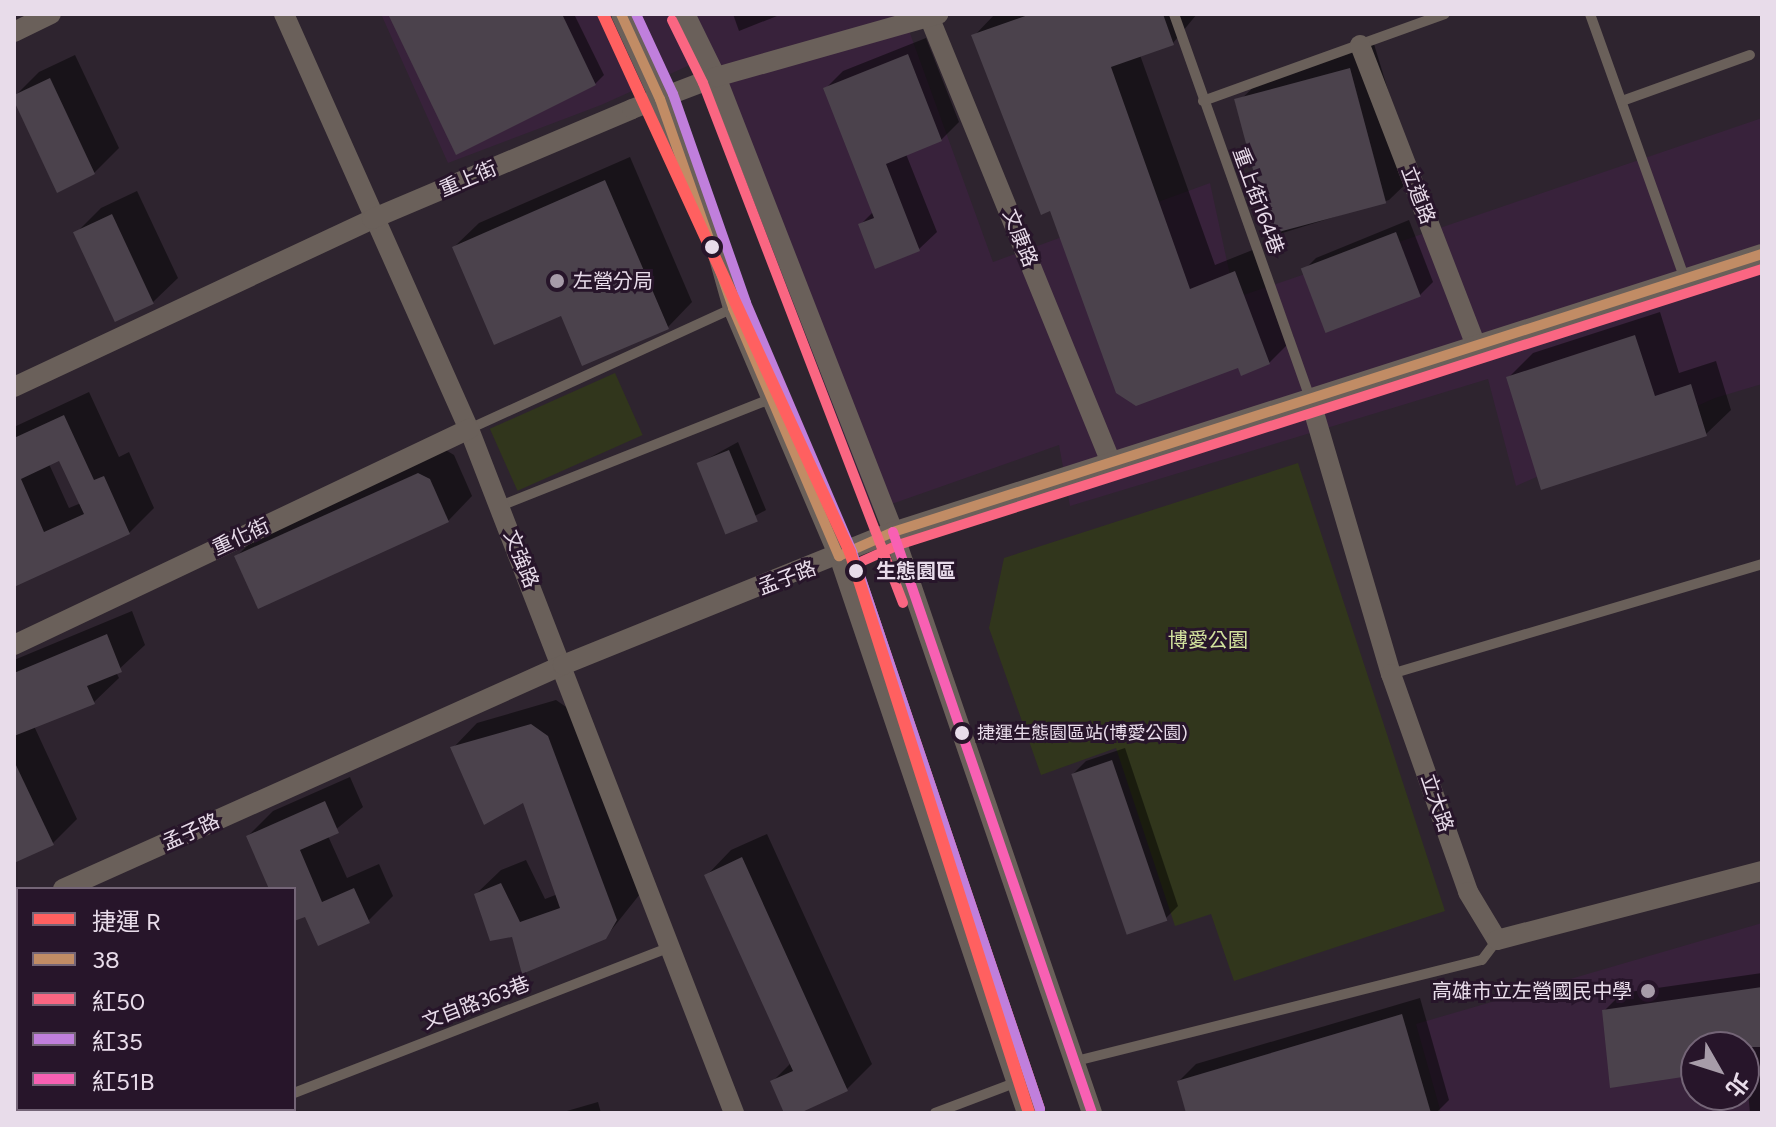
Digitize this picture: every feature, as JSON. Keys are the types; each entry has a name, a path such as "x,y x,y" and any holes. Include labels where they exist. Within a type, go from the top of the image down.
{"street":[{"path":"14,32 51,14"},
{"name":"文強路","path":"284,14 372,219 469,429 734,1113"},
{"path":"621,14 660,99 717,251 733,308 839,556 1027,1113"},
{"path":"685,14 716,77 893,532 1092,1113"},
{"name":"重上街","path":"14,387 372,219 660,99 716,77 932,15"},
{"name":"文康路","path":"932,15 1111,462"},
{"name":"立道路","path":"1360,45 1476,346"},
{"name":"孟子路","path":"67,887 563,665 893,532 1762,254"},
{"name":"立大路","path":"1310,399 1391,674 1468,892 1497,940"},
{"name":"重化街","path":"14,645 469,429"},
{"path":"1497,940 1762,871"}],"lane":[{"name":"重上街164巷","path":"1174,14 1310,399"},
{"path":"1203,101 1445,14"},
{"path":"1590,14 1685,279"},
{"path":"1622,101 1750,55"},
{"path":"469,429 733,308"},
{"path":"500,506 770,399"},
{"path":"1391,674 1762,564"},
{"path":"1076,1061 1482,960 1497,940"},
{"name":"文自路363巷","path":"296,1092 671,947"},
{"path":"935,1113 1017,1082"}],"shaded area":[{"path":"381,14 903,14 993,262 1210,183 1235,298 1762,118 1762,384 1715,398 1516,486 1488,379 1070,506 1059,445 869,512 690,65 601,105 448,163"},
{"name":"高雄市立左營國民中學","path":"1762,923 1762,1113 1441,1113 1416,1024"}],"green space":[{"path":"615,373 643,435 518,491 490,429"},
{"name":"博愛公園","path":"1298,463 1445,911 1234,981 1211,914 1175,926 1116,748 1041,775 989,628 1004,558"}],"building":[{"path":"388,14 562,14 596,85 456,155"},
{"path":"1031,14 1163,14 1174,45 1111,67 1190,289 1235,271 1270,364 1241,376 1238,368 1136,406 1116,393 1050,211 1041,215 971,35"},
{"path":"908,54 942,141 886,164 920,251 875,269 858,224 874,218 823,88"},
{"path":"1350,68 1386,203 1270,234 1234,99"},
{"path":"50,78 95,174 57,193 14,101 14,95"},
{"name":"左營分局","path":"605,180 669,329 582,366 561,316 494,345 452,247"},
{"path":"112,214 154,304 115,322 73,232"},
{"path":"1396,232 1421,296 1326,333 1301,269"},
{"path":"1635,335 1655,396 1691,384 1707,436 1541,490 1506,377"},
{"path":"64,415 94,480 104,476 130,534 14,587 14,438","holes":["59,461 84,514 44,532 21,479"]},
{"path":"729,450 758,521 725,535 697,463"},
{"path":"418,473 430,479 449,522 258,609 234,556"},
{"path":"107,634 122,672 87,686 95,704 14,736 14,673"},
{"path":"531,724 548,736 617,920 606,939 522,974 512,937 490,941 474,894 501,883 520,922 560,908 523,803 484,825 450,747"},
{"path":"1112,760 1167,921 1127,935 1071,774"},
{"path":"14,761 54,845 14,863"},
{"path":"325,801 339,833 300,850 322,902 354,888 370,923 318,946 305,917 296,920 296,887 268,887 246,836"},
{"path":"742,857 848,1091 800,1113 784,1113 770,1081 793,1071 704,875"},
{"path":"1762,987 1762,1047 1760,1031 1680,1031 1680,1077 1610,1088 1602,1010"},
{"path":"1402,1014 1431,1113 1186,1113 1177,1081"}],"metro line":[{"name":"R","path":"603,14 850,552 1029,1113"}],"transit line":[{"name":"38","path":"621,14 660,99 733,308 839,556 893,532 1762,254"},
{"name":"紅35","path":"636,14 673,94 746,303 852,552 1040,1109"},
{"name":"紅50","path":"672,20 703,83 903,603"},
{"name":"紅50","path":"1040,1109 856,564 898,545 1762,269"},
{"name":"紅51B","path":"893,532 1092,1113"}],"place":[{"name":"左營分局","path":"557,281"},
{"name":"生態園區","path":"856,571"},
{"name":"捷運生態園區站(博愛公園)","path":"962,733"},
{"name":"高雄市立左營國民中學","path":"1648,991"}]}
